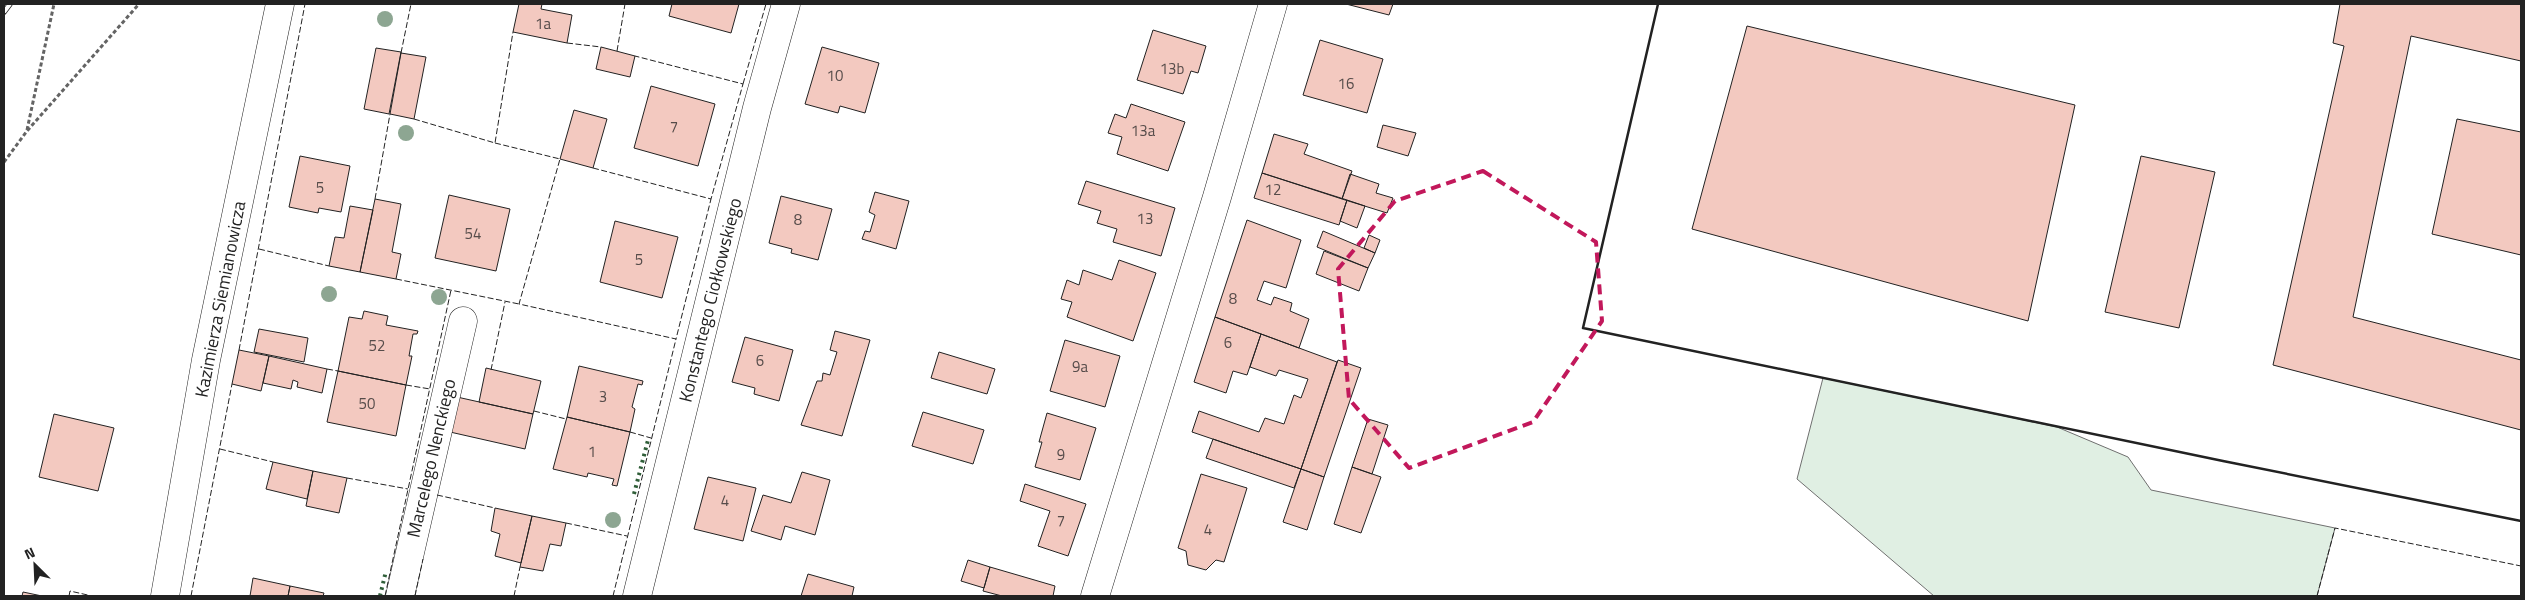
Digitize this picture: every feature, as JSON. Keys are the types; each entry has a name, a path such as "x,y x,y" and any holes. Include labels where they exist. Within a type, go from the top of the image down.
{"street":[{"name":"Kazimierza Siemianowicza","path":"165,596 206,360 280,4"},
{"name":"Konstantego Ciołkowskiego","path":"637,596 757,108 786,4"},
{"path":"1095,596 1217,197 1273,4"},
{"name":"Marcelego Nenckiego","path":"400,596 462,321"}],"path":[{"path":"27,131 54,4"},
{"path":"4,162 27,131 139,4"}],"highlighted area":[{"path":"1483,171 1596,242 1602,321 1533,422 1409,468 1349,399 1338,269 1395,201"}],"green space":[{"path":"1823,378 2057,427 2128,457 2151,490 2335,528 2317,596 1934,596 1797,479"}],"building":[{"path":"519,4 542,4 541,9 572,15 567,43 513,32"},
{"path":"672,4 739,4 731,33 669,16"},
{"path":"1346,4 1393,4 1389,15"},
{"path":"2340,4 2521,4 2521,61 2411,36 2353,317 2521,360 2521,430 2273,365 2344,46 2333,43"},
{"path":"1747,26 2075,105 2028,321 1692,229"},
{"path":"1153,30 1206,46 1198,73 1191,71 1183,94 1137,80"},
{"path":"1320,40 1383,59 1367,113 1303,95"},
{"path":"601,47 635,56 630,77 596,69"},
{"path":"822,47 879,63 865,113 840,106 838,113 805,104"},
{"path":"376,48 401,52 389,114 364,109"},
{"path":"401,53 426,57 414,119 390,114"},
{"path":"651,86 715,104 698,166 634,148"},
{"path":"1131,104 1185,122 1168,171 1117,154 1122,137 1108,133 1115,114 1126,118"},
{"path":"574,110 607,119 593,168 560,159"},
{"path":"2457,119 2521,132 2521,255 2432,234"},
{"path":"1383,125 1416,133 1408,156 1377,147"},
{"path":"1274,134 1308,144 1304,154 1352,171 1342,199 1262,173"},
{"path":"300,156 350,166 341,212 319,208 318,213 289,207"},
{"path":"2141,156 2215,172 2179,328 2105,312"},
{"path":"1262,173 1347,200 1339,225 1254,198"},
{"path":"1350,174 1379,184 1376,193 1393,198 1387,213 1342,199"},
{"path":"1086,181 1175,208 1161,256 1113,242 1117,229 1097,223 1101,211 1078,204"},
{"path":"875,192 909,201 896,249 862,239 865,231 870,232 875,215 869,212"},
{"path":"449,195 510,209 496,271 435,258"},
{"path":"781,196 832,209 818,260 791,253 792,249 769,243"},
{"path":"375,199 401,204 392,252 401,254 396,279 360,272"},
{"path":"1347,200 1365,206 1357,228 1340,221"},
{"path":"350,206 373,210 360,272 329,266 335,237 344,238"},
{"path":"1247,220 1301,240 1286,288 1264,281 1257,300 1271,305 1274,297 1292,303 1290,311 1309,319 1299,348 1215,317"},
{"path":"615,221 678,237 662,298 600,282"},
{"path":"1323,231 1375,253 1368,268 1317,247"},
{"path":"1369,235 1380,240 1375,253 1364,248"},
{"path":"1324,251 1368,268 1359,291 1316,274"},
{"path":"1119,260 1156,273 1133,341 1067,317 1072,302 1061,299 1067,280 1079,285 1083,270 1112,280"},
{"path":"364,311 388,316 386,325 418,331 417,334 413,334 409,356 412,356 406,385 338,371 349,317 362,319"},
{"path":"1215,317 1261,334 1247,375 1233,371 1226,393 1194,382"},
{"path":"259,329 308,338 304,362 254,352"},
{"path":"835,331 870,340 842,436 801,425 817,381 822,381 823,373 830,375 837,352 830,350"},
{"path":"1261,334 1337,362 1301,469 1192,432 1199,411 1259,432 1265,418 1284,424 1294,395 1301,398 1308,379 1279,370 1276,376 1250,367"},
{"path":"745,337 793,350 779,401 754,394 755,388 732,382"},
{"path":"1065,340 1120,356 1105,407 1050,391"},
{"path":"239,350 269,356 261,391 232,384"},
{"path":"939,352 995,369 987,394 931,378"},
{"path":"269,356 327,369 322,393 297,387 298,382 293,380 291,389 263,383"},
{"path":"1338,360 1361,368 1324,477 1301,469"},
{"path":"579,366 643,381 642,385 638,384 632,407 635,409 630,432 567,417"},
{"path":"486,368 541,381 533,414 479,402"},
{"path":"338,371 406,385 396,436 327,422"},
{"path":"457,397 533,414 525,449 450,432"},
{"path":"923,412 984,430 973,464 912,446"},
{"path":"1047,413 1096,428 1080,480 1035,467 1042,442 1039,442"},
{"path":"54,414 114,428 98,491 39,477"},
{"path":"567,417 630,432 617,486 612,485 614,479 588,473 587,477 553,469"},
{"path":"1368,419 1388,425 1372,474 1352,467"},
{"path":"1213,439 1301,469 1294,488 1206,458"},
{"path":"273,462 313,471 307,499 266,489"},
{"path":"1352,467 1381,477 1361,533 1334,524"},
{"path":"1301,469 1324,477 1307,530 1283,522"},
{"path":"313,471 347,478 339,513 306,506"},
{"path":"802,472 830,480 815,535 785,526 781,540 751,531 763,495 791,503"},
{"path":"1201,474 1247,488 1224,562 1216,560 1206,570 1188,565 1186,551 1178,548"},
{"path":"708,477 756,488 743,541 694,529"},
{"path":"1025,484 1086,504 1068,556 1038,546 1050,511 1020,501"},
{"path":"495,508 532,516 521,563 495,556 500,534 491,531"},
{"path":"532,516 566,523 561,546 550,544 543,571 520,567"},
{"path":"968,560 990,567 984,588 961,581"},
{"path":"990,567 1055,586 1053,596 1002,596 983,591"},
{"path":"808,574 854,587 852,596 801,596"},
{"path":"253,578 290,586 288,596 250,596"},
{"path":"290,586 324,593 323,596 288,596"},
{"path":"23,592 42,596 22,596"}],"railway":[{"path":"4,12 10,4"}],"hedge":[{"path":"634,494 648,440"},
{"path":"380,596 386,571"}],"fence":[{"path":"239,350 305,4"},
{"path":"401,53 411,4"},
{"path":"617,51 625,4"},
{"path":"743,84 766,4"},
{"path":"414,119 495,143 513,32"},
{"path":"567,43 601,47"},
{"path":"593,168 711,199 743,84 635,56"},
{"path":"375,199 390,114"},
{"path":"495,143 560,159 519,304 676,339 711,199"},
{"path":"259,249 329,266"},
{"path":"396,279 519,304"},
{"path":"385,596 451,290"},
{"path":"491,370 505,302"},
{"path":"613,596 676,339"},
{"path":"327,369 338,371"},
{"path":"191,596 232,384"},
{"path":"406,385 430,389"},
{"path":"534,411 566,419"},
{"path":"630,432 651,438"},
{"path":"220,449 273,462"},
{"path":"347,478 408,489"},
{"path":"437,495 495,508"},
{"path":"566,523 627,536"},
{"path":"2317,596 2335,528 2521,566"},
{"path":"415,596 423,559"},
{"path":"514,596 520,567"},
{"path":"69,596 70,591 92,596"}],"wall":[{"path":"1658,4 1583,328 2521,521"}]}
